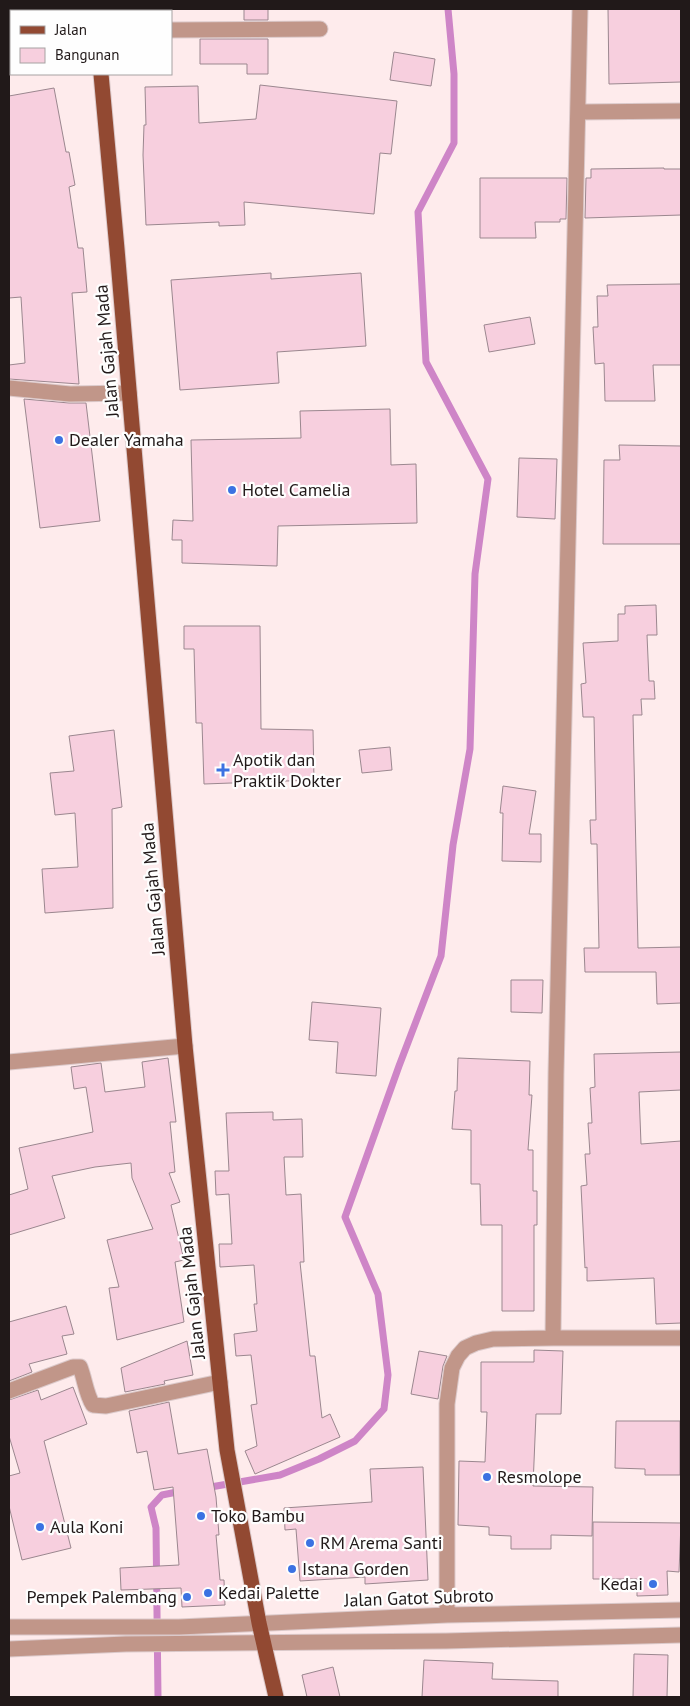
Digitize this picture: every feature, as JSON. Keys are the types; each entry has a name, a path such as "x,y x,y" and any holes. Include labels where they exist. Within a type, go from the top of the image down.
{"main road":[{"name":"Jalan Gajah Mada","path":"101,75 185,1046 227,1450 259,1623 276,1697"}],"street":[{"path":"554,1338 556,1074 580,9"},
{"path":"172,30 320,29"},
{"path":"578,112 681,111"},
{"path":"9,388 70,394 129,394"},
{"path":"9,1062 185,1046"},
{"path":"447,1615 447,1404 452,1368 458,1356 465,1348 476,1343 494,1339 681,1338"},
{"path":"9,1391 73,1367 80,1367 85,1379 88,1398 93,1405 106,1406 220,1382"},
{"name":"Jalan Gatot Subroto","path":"9,1627 179,1627 447,1615 681,1610"},
{"path":"9,1650 126,1644 681,1635"}],"building":[{"path":"244,9 268,9 268,20 244,20"},
{"path":"608,9 681,9 681,82 609,84"},
{"path":"200,39 268,39 268,74 247,74 247,64 200,64"},
{"path":"394,52 435,59 431,86 390,80"},
{"path":"260,85 397,101 391,154 380,153 374,214 244,202 245,225 219,226 219,222 146,225 143,155 144,125 146,125 145,87 198,86 199,123 256,119"},
{"path":"54,88 66,152 69,152 75,185 69,187 78,248 83,248 87,292 72,293 79,384 9,379 9,365 25,363 21,297 9,298 9,96"},
{"path":"591,169 681,169 681,215 585,218 586,178 591,178"},
{"path":"480,178 567,178 566,219 560,219 560,222 535,222 536,238 480,238"},
{"path":"271,273 271,279 361,273 366,346 277,352 279,383 180,390 171,280"},
{"path":"681,284 681,365 653,365 655,401 605,401 604,363 595,364 593,327 598,327 597,296 608,296 607,285"},
{"path":"530,317 535,344 489,352 484,325"},
{"path":"24,399 86,403 100,521 40,528"},
{"path":"390,409 391,465 416,464 417,523 278,526 277,566 182,563 182,540 172,540 173,520 193,521 191,440 301,438 300,411"},
{"path":"619,445 681,446 681,544 603,544 604,460 620,460"},
{"path":"519,458 557,459 555,519 517,517"},
{"path":"656,605 657,635 647,635 649,681 654,681 655,699 641,699 642,715 633,715 638,948 681,947 681,1003 657,1004 656,972 585,972 584,948 599,948 597,844 591,844 590,820 596,820 594,717 583,717 581,684 586,683 583,643 618,641 618,614 625,614 625,606"},
{"path":"184,626 260,626 261,729 313,730 314,780 204,784 202,723 196,723 194,649 184,649"},
{"path":"114,730 122,807 112,809 113,908 45,913 42,869 78,867 75,813 55,815 50,773 74,771 69,736"},
{"path":"390,747 392,770 362,773 359,750"},
{"path":"503,786 536,791 529,834 541,834 541,862 502,861 503,813 500,813"},
{"path":"511,980 543,980 542,1013 511,1012"},
{"path":"312,1002 381,1008 376,1076 336,1073 338,1042 309,1040"},
{"path":"681,1052 681,1090 639,1092 641,1144 681,1141 681,1323 656,1324 654,1278 587,1281 581,1186 587,1185 585,1154 590,1154 588,1123 592,1123 590,1088 595,1087 594,1054"},
{"path":"168,1058 176,1122 170,1122 175,1172 169,1173 180,1202 171,1205 184,1260 175,1262 184,1322 117,1340 109,1288 119,1287 107,1240 153,1229 132,1178 131,1163 95,1167 52,1176 65,1218 9,1235 9,1195 28,1189 19,1148 93,1132 86,1087 74,1089 71,1067 101,1063 105,1092 145,1087 142,1062"},
{"path":"458,1058 530,1061 529,1095 532,1095 528,1150 533,1150 533,1191 537,1191 537,1225 534,1225 534,1311 502,1311 502,1225 481,1225 480,1184 471,1184 471,1130 452,1129 455,1091 457,1091"},
{"path":"273,1112 273,1120 302,1119 303,1157 284,1157 286,1195 301,1194 304,1262 300,1262 310,1356 315,1356 322,1418 330,1414 340,1437 255,1474 245,1451 257,1446 251,1405 257,1404 251,1355 236,1356 234,1334 257,1331 254,1304 257,1304 254,1265 220,1267 219,1244 232,1244 229,1194 216,1195 215,1171 229,1171 226,1113"},
{"path":"66,1306 74,1334 62,1336 67,1354 29,1364 32,1372 9,1381 9,1322"},
{"path":"187,1341 193,1375 164,1381 165,1384 125,1392 121,1368"},
{"path":"534,1350 563,1351 561,1414 536,1414 533,1486 593,1487 592,1536 551,1535 551,1549 511,1549 511,1536 489,1535 489,1527 458,1525 459,1461 485,1462 487,1412 481,1412 481,1362 534,1362"},
{"path":"419,1351 447,1356 443,1366 438,1399 411,1394"},
{"path":"73,1387 87,1424 44,1441 71,1548 22,1560 9,1506 9,1476 20,1473 9,1436 9,1400 38,1390 41,1400"},
{"path":"169,1402 178,1454 207,1449 216,1497 219,1535 216,1535 220,1580 224,1580 225,1605 182,1607 181,1588 121,1590 120,1568 179,1565 173,1487 154,1490 147,1451 137,1453 129,1411"},
{"path":"616,1421 680,1421 680,1475 645,1475 645,1469 615,1468"},
{"path":"423,1467 428,1580 365,1584 365,1577 300,1581 296,1529 285,1530 284,1508 372,1502 370,1469"},
{"path":"593,1522 681,1523 679,1572 667,1571 668,1595 637,1596 637,1579 593,1579"},
{"path":"634,1654 668,1655 667,1697 633,1697"},
{"path":"424,1660 493,1663 492,1679 558,1681 558,1697 422,1697"},
{"path":"333,1667 340,1697 307,1697 302,1675"}],"waterway":[{"path":"205,1488 280,1475 319,1459 355,1441 384,1409 388,1375 378,1294 345,1217 441,956 453,845 470,749 475,574 488,479 426,362 418,212 454,143 454,74 448,9"},
{"path":"158,1697 156,1528 151,1507 162,1495 182,1491"}],"place":[{"name":"Dealer Yamaha","path":"59,440"},
{"name":"Hotel Camelia","path":"232,490"},
{"name":"Apotik dan Praktik Dokter","path":"223,770"},
{"name":"Resmolope","path":"487,1477"},
{"name":"Toko Bambu","path":"201,1516"},
{"name":"Aula Koni","path":"40,1527"},
{"name":"RM Arema Santi","path":"310,1543"},
{"name":"Istana Gorden","path":"292,1569"},
{"name":"Kedai","path":"653,1584"},
{"name":"Kedai Palette","path":"208,1593"},
{"name":"Pempek Palembang","path":"187,1597"}]}
